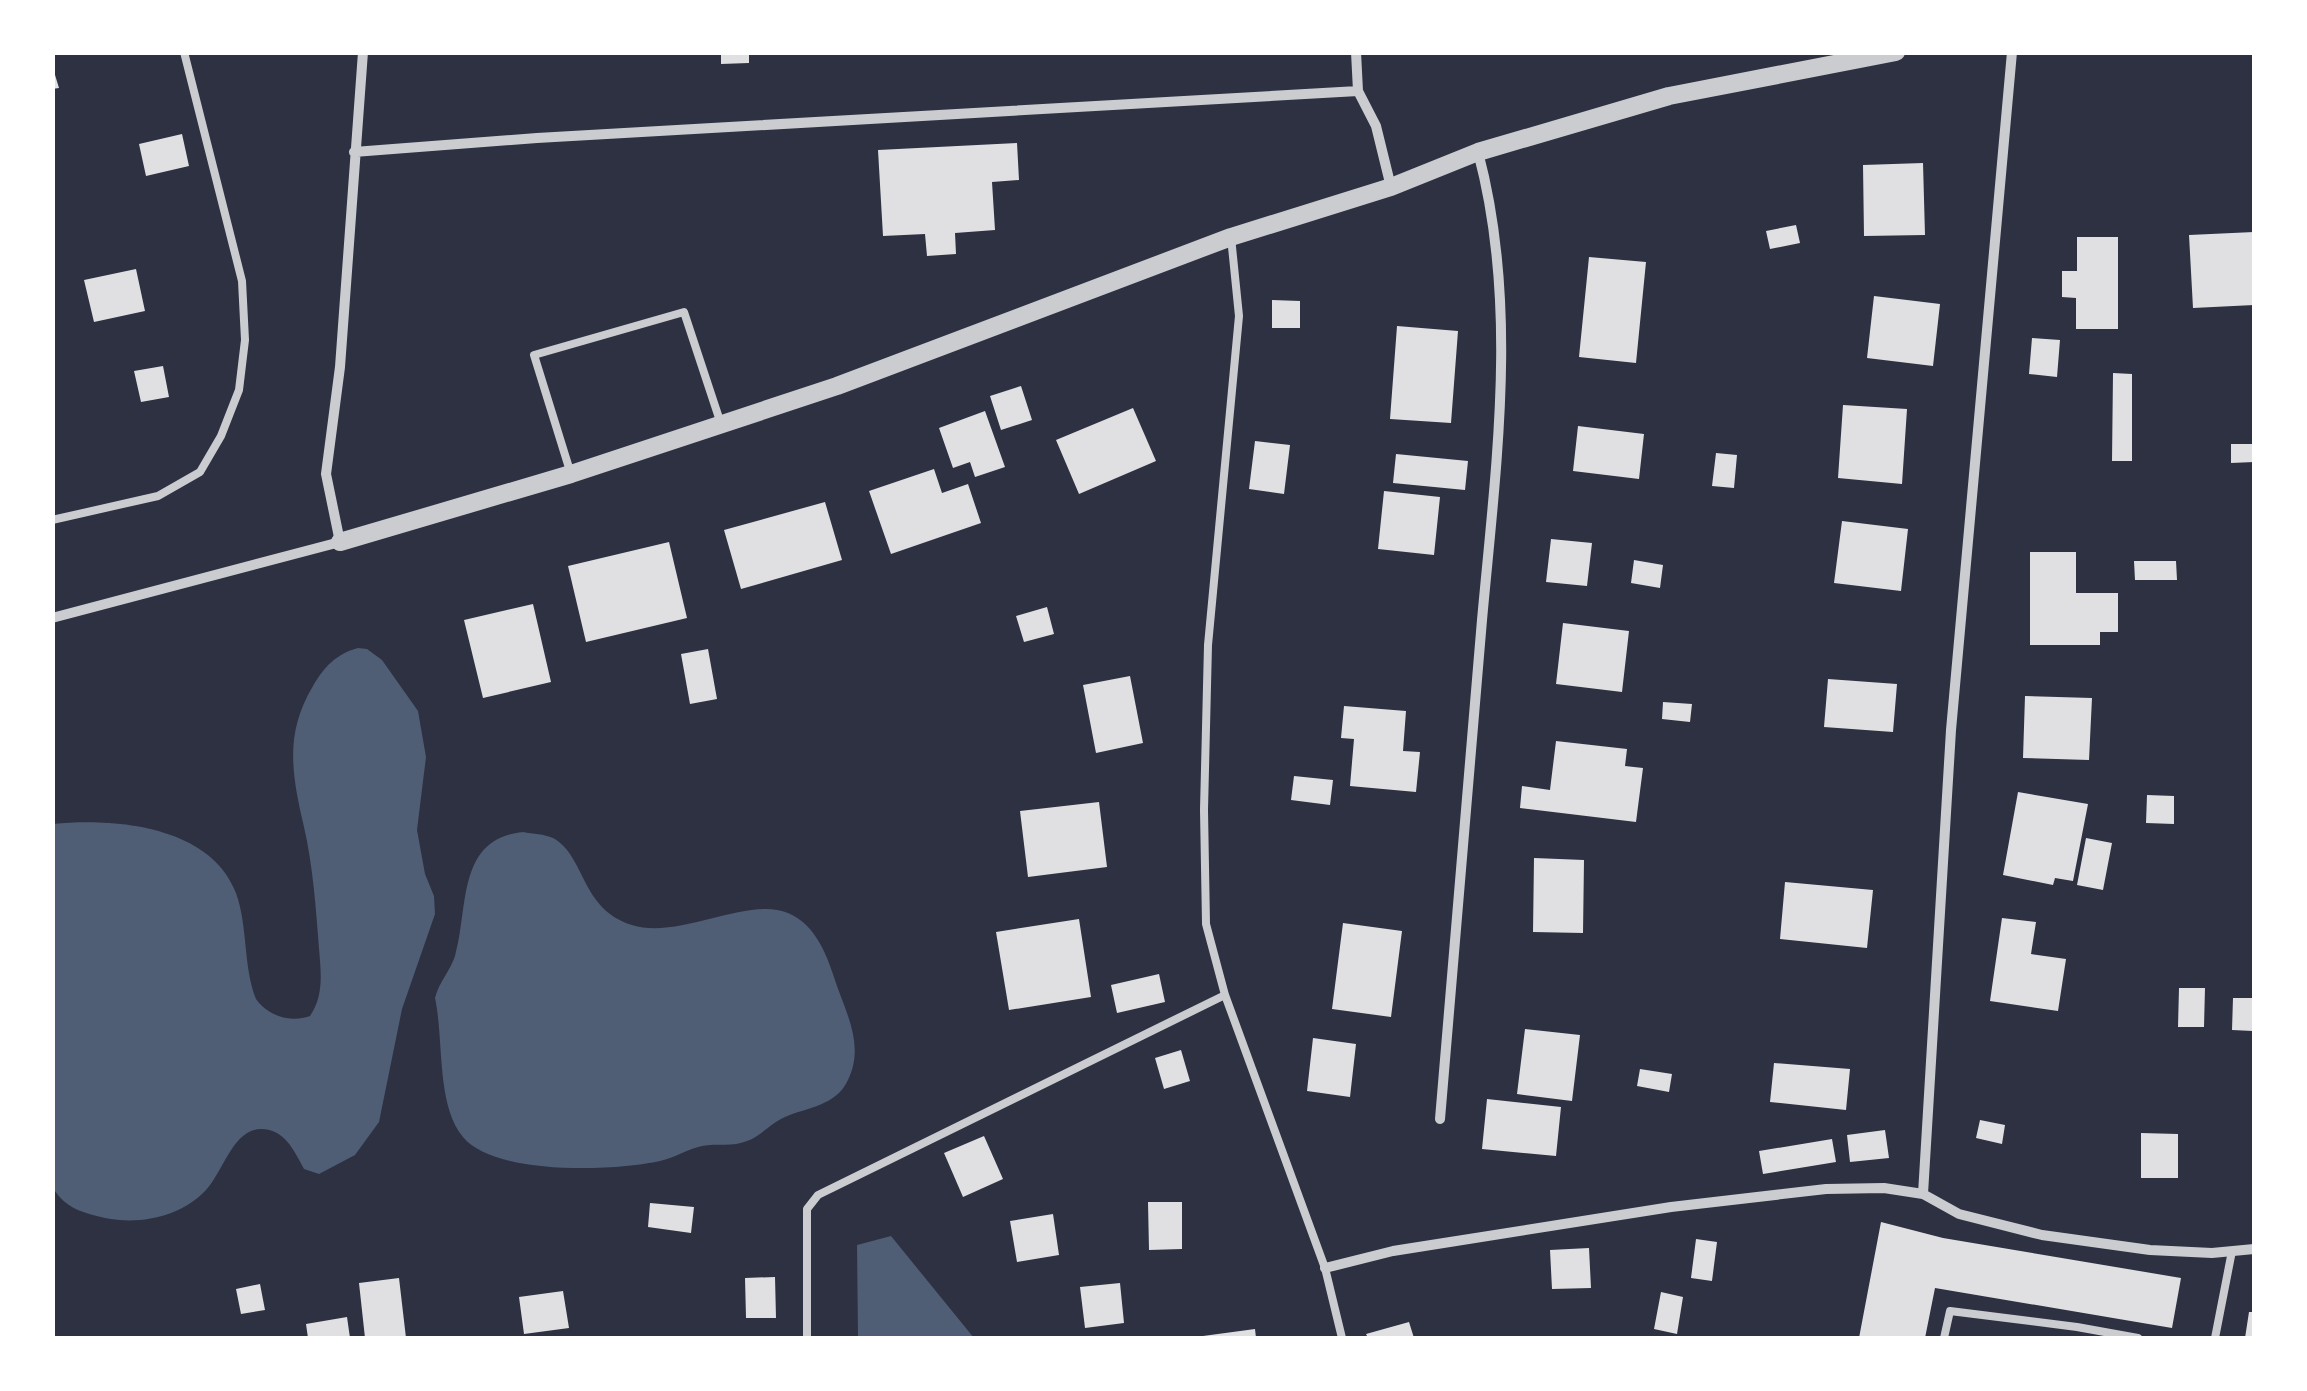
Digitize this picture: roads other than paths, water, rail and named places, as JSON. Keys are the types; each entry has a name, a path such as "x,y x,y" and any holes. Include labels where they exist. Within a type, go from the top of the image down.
{"street":[{"path":"340,542 326,474 340,366 363,52"},
{"path":"1356,52 1358,91 1376,126 1391,186"},
{"path":"52,618 340,542 571,474 838,386 1231,237 1391,186 1478,152 1669,96 1896,52"},
{"path":"1923,1194 1952,730 2012,52"},
{"path":"354,152 1358,91"},
{"path":"1440,1120 1498,440 1499,260 1478,152"},
{"path":"1325,1268 1393,1251 1671,1207 1826,1189 1884,1188 1923,1194 1959,1214 2042,1235 2150,1250 2254,1250"}],"lane":[{"path":"52,520 158,496 200,472 239,390 245,340 242,281 184,52"},
{"path":"1231,237 1239,316 1208,645 1206,924 1225,995 1325,1268 1342,1338"},
{"path":"571,474 534,355 684,312 721,424"},
{"path":"807,1338 806,1209 818,1195 1225,995"},
{"path":"2215,1338 2232,1251"},
{"path":"1944,1338 1950,1311 2077,1326 2138,1338"},
{"path":"2075,1338 2077,1326"}],"water":[{"path":"358,648 367,649 382,660 418,711 426,757 417,830 435,914 402,1009 379,1122 355,1155 319,1174 304,1169 283,1137 261,1129 243,1136 206,1190 172,1213 118,1220 75,1209 53,1188 53,824 130,825 182,840 205,853 223,870 236,893 256,999 280,1016 310,1016 320,992 320,966 312,872 296,790 294,738 304,704 322,673 331,662"},
{"path":"523,832 553,838 564,846 602,907 632,925 671,927 772,909 798,918 814,934 825,954 853,1032 853,1068 843,1089 821,1104 785,1117 747,1141 702,1146 665,1160 615,1167 557,1167 501,1159 479,1150 463,1137 448,1108 435,998 455,956 469,879 476,862 501,837"},
{"path":"891,1236 974,1338 858,1338 857,1245"}]}
